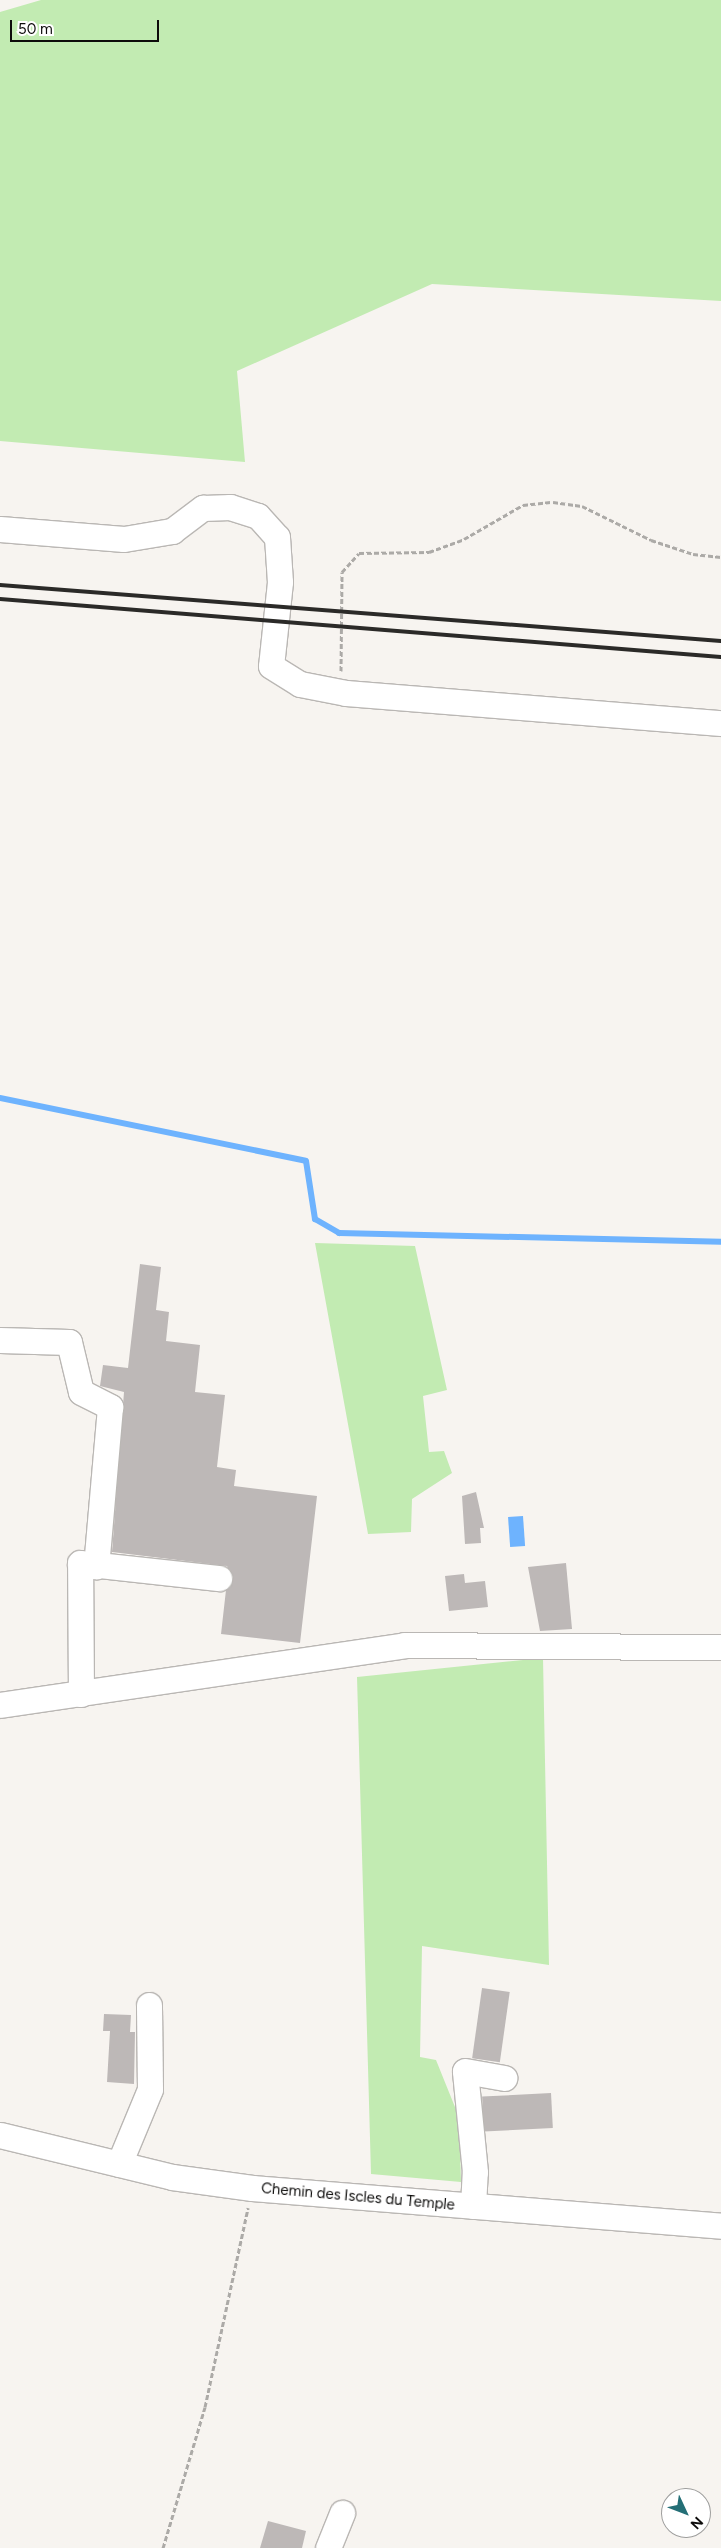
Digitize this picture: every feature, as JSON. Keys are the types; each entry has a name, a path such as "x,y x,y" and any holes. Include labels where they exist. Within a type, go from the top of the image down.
{"street":[{"path":"0,529 124,539 172,531 203,508 230,507 258,516 278,537 280,582 271,666 300,684 333,690 721,723"},
{"path":"0,1340 69,1342 81,1392 110,1407 96,1566"},
{"path":"81,1694 80,1564 219,1578"},
{"path":"0,1706 404,1646 721,1647"},
{"path":"119,2164 150,2089 149,2005"},
{"path":"473,2206 475,2172 465,2071 504,2078"},
{"name":"Chemin des Iscles du Temple","path":"0,2135 119,2164 252,2188 721,2226"},
{"path":"328,2548 342,2513"}],"path":[{"path":"333,690 342,667 342,572 359,553 429,552 464,540 523,505 552,502 582,506 676,548 721,557"},
{"path":"163,2548 205,2408 252,2188"}],"green space":[{"path":"41,0 721,0 721,301 432,284 237,371 245,462 0,441 0,12"},
{"path":"315,1243 415,1246 447,1390 423,1396 429,1452 444,1451 452,1473 412,1499 411,1532 368,1534"},
{"path":"543,1658 549,1965 422,1946 420,2057 436,2060 459,2117 461,2182 371,2174 357,1677"}],"water":[{"path":"523,1516 525,1546 510,1547 508,1517"}],"building":[{"path":"140,1264 161,1267 156,1310 169,1312 166,1341 200,1345 195,1392 225,1395 217,1467 236,1470 234,1486 317,1496 300,1643 221,1634 226,1590 233,1579 227,1566 112,1552 124,1392 100,1386 103,1365 128,1368"},
{"path":"476,1492 484,1528 480,1528 481,1543 465,1544 462,1496"},
{"path":"566,1563 572,1629 540,1631 528,1567"},
{"path":"464,1574 465,1583 485,1581 488,1607 449,1611 445,1576"},
{"path":"482,1988 510,1992 500,2062 472,2058"},
{"path":"104,2014 131,2015 130,2032 135,2032 134,2084 107,2082 110,2031 103,2031"},
{"path":"551,2093 553,2128 484,2132 482,2097"},
{"path":"268,2521 306,2531 302,2548 260,2548"}],"waterway":[{"path":"0,1098 306,1161 315,1219 339,1233 721,1242"}],"railway":[{"path":"0,585 721,641"},
{"path":"0,599 721,657"}]}
